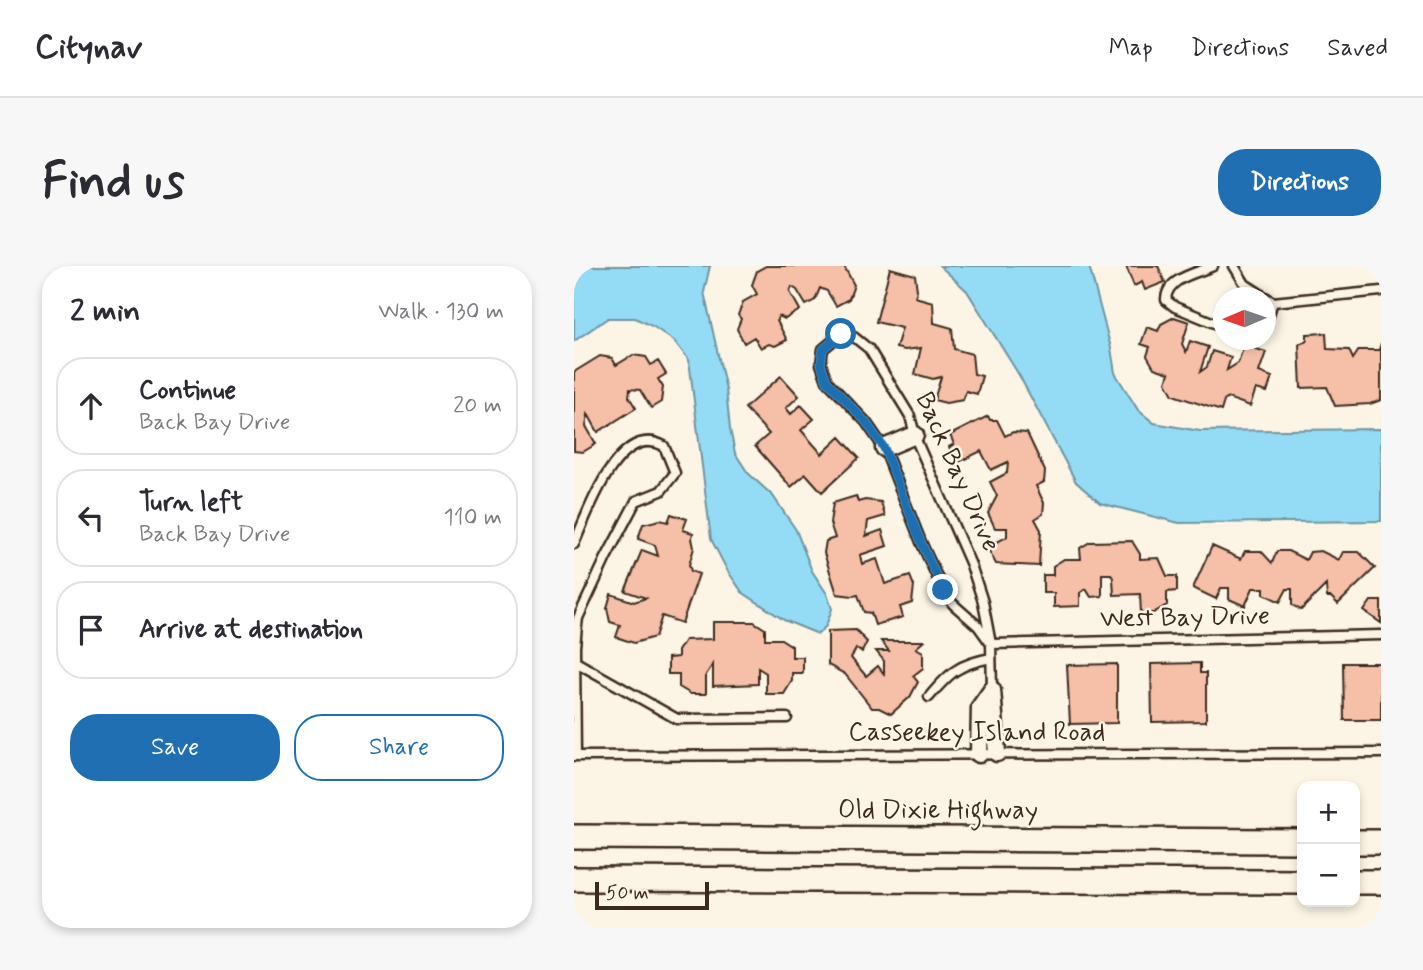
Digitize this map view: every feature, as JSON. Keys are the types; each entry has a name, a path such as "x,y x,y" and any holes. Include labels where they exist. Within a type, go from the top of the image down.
{"main road":[{"name":"Old Dixie Highway","path":"574,836 1297,841"},
{"path":"1360,842 1381,842"},
{"path":"574,879 1297,882"},
{"path":"1360,882 1381,882"}],"street":[{"path":"884,448 915,435"},
{"name":"Back Bay Drive","path":"992,690 997,754"},
{"name":"Back Bay Drive","path":"979,754 981,707 992,690"}],"lane":[{"path":"1213,266 1174,283 1168,288 1166,300 1175,307 1213,323"},
{"path":"1234,266 1250,287"},
{"path":"1276,302 1381,291"},
{"name":"Back Bay Drive","path":"991,645 978,626 953,604 943,590 884,448 866,422 827,381 821,364 823,349 841,334 854,337 869,349 910,416 915,435 971,565 983,602 991,645 992,690"},
{"path":"574,544 610,470 621,454 631,446 647,441 664,446 675,473 661,491 636,501 578,618 575,756"},
{"name":"West Bay Drive","path":"991,645 1381,635"},
{"path":"929,696 949,673 969,662 991,658"},
{"path":"575,662 677,719 787,718"},
{"name":"Casseekey Island Road","path":"575,756 1381,753"}],"water":[{"path":"574,266 710,266 704,292 726,390 735,453 748,473 773,496 796,530 812,571 827,594 832,609 826,626 818,634 784,620 742,592 711,539 689,360 674,341 635,318 608,318 574,341"},
{"path":"940,266 1089,266 1115,373 1138,410 1154,423 1200,431 1381,429 1381,521 1179,523 1100,503 1076,482 1019,375 967,291"}],"building":[{"path":"766,266 844,266 854,285 849,299 836,306 827,291 820,288 815,300 806,305 797,290 792,287 790,292 800,310 785,319 779,316 777,321 787,340 775,346 769,344 761,348 754,337 744,343 737,329 743,302 757,294 752,285 757,271"},
{"path":"1126,266 1158,266 1165,282 1145,290 1142,282 1134,286"},
{"path":"890,268 915,275 915,297 933,302 934,323 952,328 954,349 972,354 974,374 982,376 977,394 966,391 963,400 946,403 934,400 941,377 933,379 915,374 921,348 896,348 902,328 876,322"},
{"path":"1174,317 1189,322 1182,344 1186,352 1190,341 1208,347 1200,372 1207,367 1212,351 1231,357 1227,370 1238,363 1242,350 1266,352 1259,372 1272,377 1267,392 1256,389 1250,406 1228,398 1221,411 1173,395 1166,382 1169,373 1154,368 1147,356 1150,347 1141,344 1147,327 1158,331 1161,324"},
{"path":"1326,333 1327,349 1349,350 1353,359 1359,350 1379,350 1381,343 1381,400 1370,404 1335,406 1327,387 1301,388 1299,344 1307,341 1307,334"},
{"path":"633,355 646,357 651,365 658,361 666,374 658,379 663,387 661,402 651,408 640,390 630,389 629,397 636,408 598,432 588,414 586,426 596,444 583,452 574,451 574,372 600,356 612,358 616,365"},
{"path":"781,376 799,396 786,408 791,414 801,405 814,419 801,430 822,454 840,437 859,458 822,492 806,474 791,487 755,446 769,434 745,408"},
{"path":"988,416 990,420 997,420 1005,436 1013,432 1027,433 1045,471 1044,482 1036,486 1044,503 1043,514 1035,519 1041,530 1039,566 996,564 987,547 1007,537 1007,528 995,528 988,513 997,496 990,482 1007,473 1008,462 991,470 981,451 957,463 949,447 954,444 950,435"},
{"path":"856,496 858,502 881,502 885,516 868,521 866,536 882,530 887,546 860,555 862,564 877,559 885,584 910,576 914,586 912,603 900,607 903,617 875,625 871,613 864,612 858,595 837,594 824,553 826,541 835,538 830,523 833,503"},
{"path":"671,514 687,519 683,530 693,533 694,548 689,565 691,571 699,574 682,623 662,616 655,637 634,643 616,637 620,625 610,622 607,608 611,594 634,602 646,598 625,591 642,550 658,556 655,545 638,539 643,524 660,520 668,522"},
{"path":"1132,541 1140,559 1159,558 1167,576 1177,576 1177,591 1167,592 1167,605 1153,613 1141,614 1140,594 1114,595 1111,574 1102,574 1102,596 1091,597 1086,589 1080,593 1080,606 1054,607 1054,593 1043,593 1043,575 1053,575 1053,566 1064,559 1081,559 1080,548 1090,542"},
{"path":"1212,546 1241,559 1245,551 1261,551 1272,563 1277,551 1288,551 1306,560 1310,552 1321,551 1339,560 1343,552 1359,552 1375,568 1338,604 1331,597 1327,597 1326,585 1301,610 1292,605 1292,589 1287,589 1280,602 1264,594 1264,588 1253,588 1245,606 1229,599 1229,588 1221,588 1216,599 1193,588"},
{"path":"1371,601 1381,601 1381,623 1364,611"},
{"path":"713,622 754,622 765,629 765,639 781,639 792,646 792,657 803,657 803,673 792,673 792,681 784,694 766,694 766,673 758,668 758,684 713,686 713,664 706,675 706,694 691,694 679,687 679,674 668,674 668,658 678,657 678,651 685,640 713,639"},
{"path":"856,630 867,642 862,652 856,649 851,658 866,676 878,666 884,674 884,661 876,651 889,651 881,641 924,641 916,648 923,652 923,668 913,676 918,682 910,697 891,714 879,708 872,708 845,674 828,665 828,631"},
{"path":"1200,663 1200,673 1206,673 1206,721 1152,722 1151,664"},
{"path":"1343,663 1381,663 1381,720 1344,720"},
{"path":"1117,664 1117,723 1070,724 1067,665"}],"route":[{"path":"841,334 823,349 821,364 827,381 866,422 884,448 943,590"}]}
